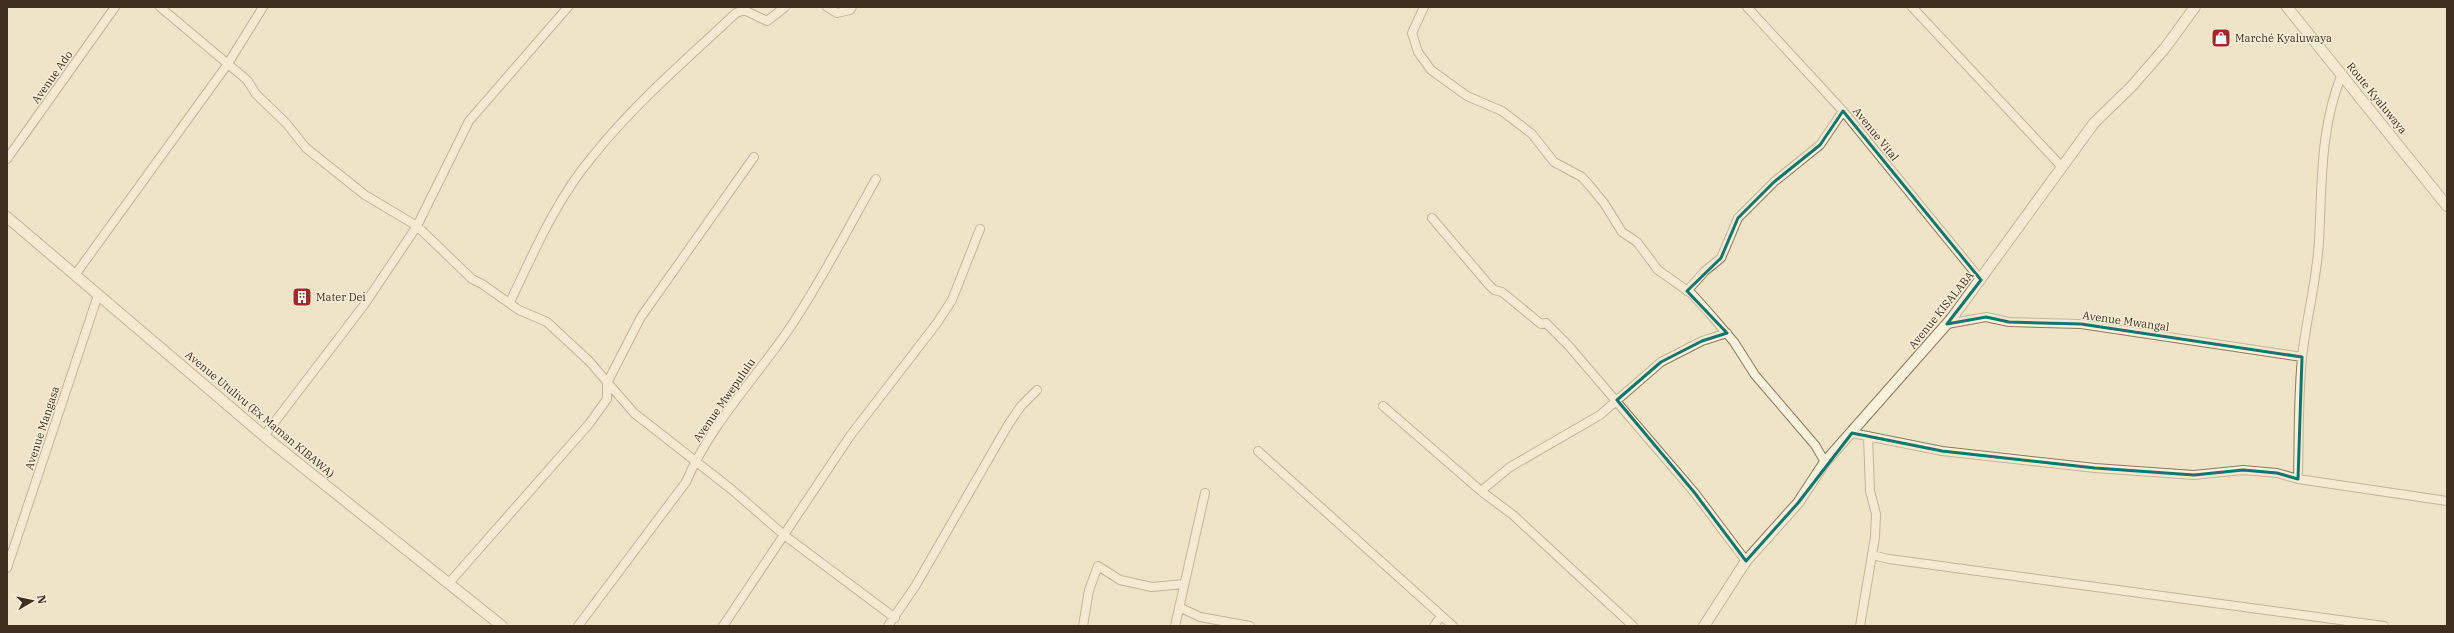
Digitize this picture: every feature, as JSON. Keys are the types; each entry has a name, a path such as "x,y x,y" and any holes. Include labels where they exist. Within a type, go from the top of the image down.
{"street":[{"name":"Avenue Ado","path":"7,160 115,7"},
{"path":"160,7 227,65 247,80 256,94 286,123 306,148 365,195 417,226 472,279 510,302 519,310 547,322 573,345 634,413 695,461 784,535 895,618"},
{"path":"75,275 227,65 263,7"},
{"path":"264,436 364,305 417,226 469,122 568,7"},
{"path":"510,302 543,232 563,197 592,157 636,108 736,13 744,10 767,21 785,7"},
{"path":"827,7 837,13 850,10 852,7"},
{"path":"1424,7 1412,33 1418,52 1431,70 1467,96 1502,111 1532,134 1554,162 1582,177 1604,203 1622,232 1637,242 1658,270 1687,291 1727,333 1755,375 1815,445 1825,462"},
{"name":"Avenue Vital","path":"1747,7 1843,111 1981,280"},
{"path":"1912,7 2062,167"},
{"name":"Avenue KISALABA","path":"1704,626 1746,561 1798,504 1825,462 1947,324 1981,280 2094,123 2132,86 2165,48 2195,7"},
{"name":"Route Kyaluwaya","path":"2287,7 2447,206"},
{"path":"2298,479 2302,357 2319,241 2323,146 2330,122 2332,99 2342,74"},
{"path":"1687,291 1705,271 1721,258 1738,218 1774,182 1820,145 1843,111"},
{"path":"449,582 589,424 607,399 607,383 641,317 754,157"},
{"name":"Avenue Mwepululu","path":"578,626 686,482 695,461 732,405 790,328 876,179"},
{"name":"Avenue Utulivu (Ex Maman KIBAWA)","path":"7,217 264,436 449,582 502,626"},
{"path":"1432,218 1494,290 1502,292 1540,324 1546,323 1617,400 1694,492 1746,561"},
{"path":"723,626 850,436 938,323 952,300 980,229"},
{"name":"Avenue Mangasa","path":"7,568 98,295"},
{"name":"Avenue Mwangal","path":"1947,324 1986,317 2009,322 2081,324 2302,357"},
{"path":"1481,491 1510,466 1589,422 1661,362 1702,341 1727,333"},
{"path":"888,626 895,618 1008,425 1021,406 1037,390"},
{"path":"1383,406 1481,491 1513,515 1633,626"},
{"path":"1852,433 1942,451 2095,468 2194,475 2243,470 2277,473 2298,479 2447,501"},
{"path":"1860,626 1872,554 1876,514 1870,492 1868,436"},
{"path":"1258,451 1453,626"},
{"path":"1174,626 1180,607 1205,493"},
{"path":"1872,554 1888,559 2384,626"},
{"path":"1083,626 1089,590 1098,566 1120,580 1152,587 1184,584"},
{"path":"1180,607 1200,617 1250,626"},
{"path":"1434,626 1441,616"}],"highlighted area":[{"path":"1843,111 1981,280 1947,324 1986,317 2009,322 2081,324 2302,357 2298,479 2277,473 2243,470 2194,475 2095,468 1942,451 1852,433 1798,503 1746,561 1694,492 1617,400 1661,362 1702,341 1727,333 1687,291 1721,258 1738,218 1774,182 1820,145"}],"place":[{"name":"Marché Kyaluwaya","path":"2221,38"},
{"name":"Mater Dei","path":"302,297"}]}
